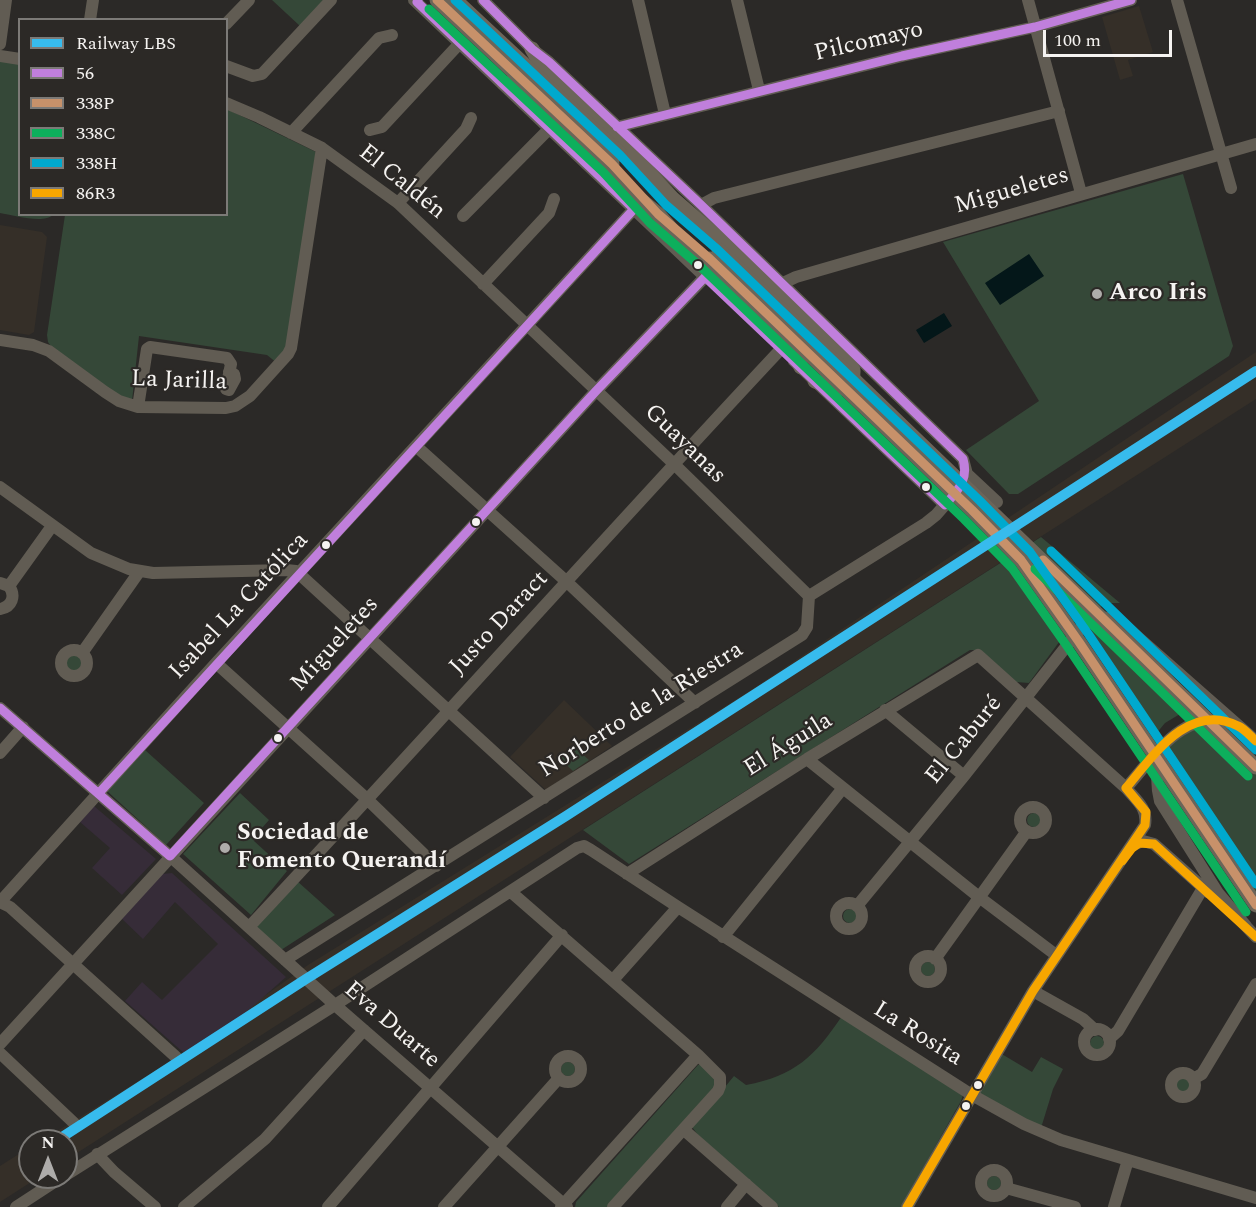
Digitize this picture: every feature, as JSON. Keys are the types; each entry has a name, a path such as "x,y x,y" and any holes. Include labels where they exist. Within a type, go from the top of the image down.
{"main road":[{"path":"437,0 616,159 673,199 725,244 846,359 853,370 852,381 848,386 842,388 834,388 814,381"},
{"path":"455,0 616,159 658,214 703,266 796,354 801,368"},
{"path":"532,50 542,66 626,148 673,199 714,254 1021,560 1045,591 1256,905"},
{"path":"504,83 519,89 604,170 658,214 714,254 1019,537 1256,767"}],"street":[{"path":"0,44 6,0"},
{"path":"90,18 93,0"},
{"path":"228,22 249,0"},
{"path":"228,67 253,76 262,74 332,0"},
{"path":"483,0 532,50 549,62 701,205 963,459 967,474 997,502"},
{"path":"638,0 665,114"},
{"path":"737,0 759,90"},
{"path":"1028,0 1081,193"},
{"name":"Pilcomayo","path":"617,127 759,90 1035,27 1131,0"},
{"path":"1177,0 1231,188"},
{"path":"416,1 945,505"},
{"path":"291,133 380,38 392,35"},
{"path":"370,130 382,127 460,43"},
{"path":"504,83 501,75 506,57 513,51 523,48 532,50"},
{"path":"0,56 18,59"},
{"name":"El Caldén","path":"228,104 322,148 350,167 398,203 528,326"},
{"path":"701,205 714,198 1059,111"},
{"path":"398,203 466,129 471,117"},
{"path":"463,216 549,129"},
{"name":"Migueletes","path":"781,284 796,277 1081,193 1256,144"},
{"name":"La Jarilla","path":"0,340 33,345 49,351 119,401 138,406 226,408 235,406 249,396 288,354 292,342 322,148"},
{"path":"483,284 549,213 554,199"},
{"name":"Isabel La Católica","path":"0,902 216,663 634,210"},
{"name":"Migueletes","path":"0,1044 596,391 705,277"},
{"name":"Guayanas","path":"528,326 809,596"},
{"path":"138,406 147,349 150,346 227,358 231,364 229,372"},
{"name":"Justo Daract","path":"249,927 781,349"},
{"path":"417,447 567,582 695,703"},
{"path":"809,596 926,523 945,505 964,482 967,474"},
{"path":"0,487 52,526 102,559 139,572 291,570 300,574 544,798"},
{"path":"0,609 8,606 13,599 13,594 4,585 52,526"},
{"path":"272,570 279,575 284,591"},
{"path":"82,652 139,572"},
{"name":"Norberto de la Riestra","path":"285,960 802,635 807,627 809,596"},
{"name":"El Caburé","path":"857,906 1090,620 1103,616 1113,618 1133,632 1239,727"},
{"name":"El Águila","path":"627,874 975,655 982,657 1026,698"},
{"path":"216,663 368,800 436,866"},
{"path":"906,1207 1033,991 1145,825 1146,812 1126,788 1026,698"},
{"name":"Eva Duarte","path":"0,708 171,856 335,1005 564,1206"},
{"path":"885,710 964,776"},
{"path":"1126,788 1175,733 1190,724 1202,720 1224,721 1239,727 1256,741"},
{"path":"0,753 23,727"},
{"path":"1163,746 1156,771 1156,787 1160,801 1218,892 1256,937"},
{"path":"807,759 979,897 1056,955"},
{"path":"723,937 843,788"},
{"path":"935,959 1027,831"},
{"path":"1133,845 1143,841 1154,844 1246,926"},
{"name":"La Rosita","path":"511,892 577,848 584,846 972,1095 1044,1133 1256,1198"},
{"path":"1109,1039 1118,1030 1203,888"},
{"path":"78,1166 511,892 698,1055 720,1077 720,1086 684,1130 613,1207"},
{"path":"0,902 10,907 176,1057"},
{"path":"613,980 678,908"},
{"path":"328,1207 562,935"},
{"path":"1192,1079 1202,1074 1256,984"},
{"path":"1033,991 1083,1019 1095,1030"},
{"path":"184,1207 265,1139 364,1030"},
{"path":"1090,1031 1105,1032 1109,1039 1109,1047 1101,1054 1090,1053 1086,1049 1084,1039 1090,1031"},
{"path":"0,1053 74,1123"},
{"path":"564,1206 698,1055"},
{"path":"444,1207 559,1078"},
{"path":"684,1130 772,1207"},
{"path":"98,1154 114,1172 155,1207"},
{"path":"1114,1207 1128,1160"},
{"path":"727,1207 746,1184"},
{"path":"1006,1188 1075,1207"},
{"path":"16,1207 44,1189"}],"shaded area":[{"path":"1139,6 1153,52 1128,60 1133,76 1120,80 1102,17"},
{"path":"0,225 42,232 47,237 34,332 29,335 0,330"},
{"path":"1029,254 1044,276 1000,305 985,283"},
{"path":"944,313 952,326 924,343 916,330"},
{"path":"1256,352 1256,399 78,1152 78,1129 60,1129 184,1053 308,965 748,692"},
{"path":"564,700 612,746 546,790 510,757"},
{"path":"94,806 156,859 122,895 92,868 110,848 80,822"},
{"path":"172,873 286,977 243,1015 184,1053 125,1001 142,982 162,1000 218,944 175,902 143,939 121,918 162,874"},
{"path":"18,1155 18,1189 20,1189 0,1202 0,1166"}],"green space":[{"path":"272,0 324,0 300,26"},
{"path":"0,61 18,64 18,216 51,216 35,219 0,213"},
{"path":"228,109 316,152 288,345 277,363 267,355 139,336 132,401 126,401 52,348 47,335 65,216 228,216"},
{"name":"Arco Iris","path":"1183,174 1233,346 1229,356 1018,494 1009,494 966,450 1039,401 943,242"},
{"path":"1041,537 1120,603 1108,603 1076,619 1029,683 1016,682 977,650 970,650 629,864 583,830"},
{"path":"1094,624 1185,711 1165,723 1155,735 1085,632"},
{"path":"73,654 79,657 82,663 79,669 73,672 67,669 64,663 67,657"},
{"path":"1205,723 1256,772 1256,894 1164,757 1175,740"},
{"path":"573,746 589,760 573,771 560,759"},
{"path":"145,750 204,803 166,845 107,791"},
{"name":"Sociedad de Fomento Querandí","path":"240,793 269,820 254,841 287,871 251,915 183,854"},
{"path":"1031,813 1037,813 1041,820 1037,827 1031,827 1027,823 1027,817"},
{"path":"297,881 335,915 281,950 256,927"},
{"path":"847,909 853,909 857,916 853,923 847,923 843,919 843,913"},
{"path":"925,962 931,962 935,969 931,976 925,976 921,972 921,966"},
{"path":"842,1016 963,1095 901,1207 779,1207 698,1135 692,1127 734,1076 746,1085 791,1070 813,1053"},
{"path":"1094,1036 1100,1036 1104,1043 1100,1050 1094,1050 1090,1046 1090,1040"},
{"path":"1000,1053 1032,1072 1041,1057 1063,1069 1053,1089 1041,1128 979,1093"},
{"path":"565,1062 571,1062 575,1069 571,1076 565,1076 561,1072 561,1066"},
{"path":"698,1065 702,1065 714,1076 714,1089 611,1207 575,1207 576,1202"},
{"path":"1180,1078 1186,1078 1190,1085 1186,1092 1180,1092 1176,1088 1176,1082"},
{"path":"991,1176 997,1176 1001,1183 997,1190 991,1190 987,1186 987,1180"}],"rail line":[{"name":"LBS","path":"75,1129 306,979 566,816 1256,371"}],"transit line":[{"name":"56","path":"99,793 634,209 417,2 418,0"},
{"name":"338P","path":"437,0 612,164 658,214 710,259 972,510 1021,560 1256,905"},
{"name":"338H","path":"455,0 620,155 666,205 718,250 980,501 1030,552 1089,635 1256,884"},
{"name":"56","path":"0,708 170,856 596,391 705,277 945,505 958,489 965,473 963,459 701,205 549,62 532,49 483,0"},
{"name":"56","path":"617,127 902,56 1035,27 1131,0"},
{"name":"338C","path":"429,9 603,172 650,223 702,268 964,519 1012,568 1246,912"},
{"name":"338H","path":"1051,551 1256,750"},
{"name":"338P","path":"1043,560 1256,767"},
{"name":"338C","path":"1035,569 1248,776"},
{"name":"86R3","path":"907,1207 1033,991 1145,825 1146,812 1126,788 1160,748 1188,726 1204,721 1220,720 1241,727 1256,741"},
{"name":"86R3","path":"1122,861 1139,843 1154,844 1256,937"}],"place":[{"name":"Arco Iris","path":"1097,294"},
{"name":"Sociedad de Fomento Querandí","path":"225,848"}]}
